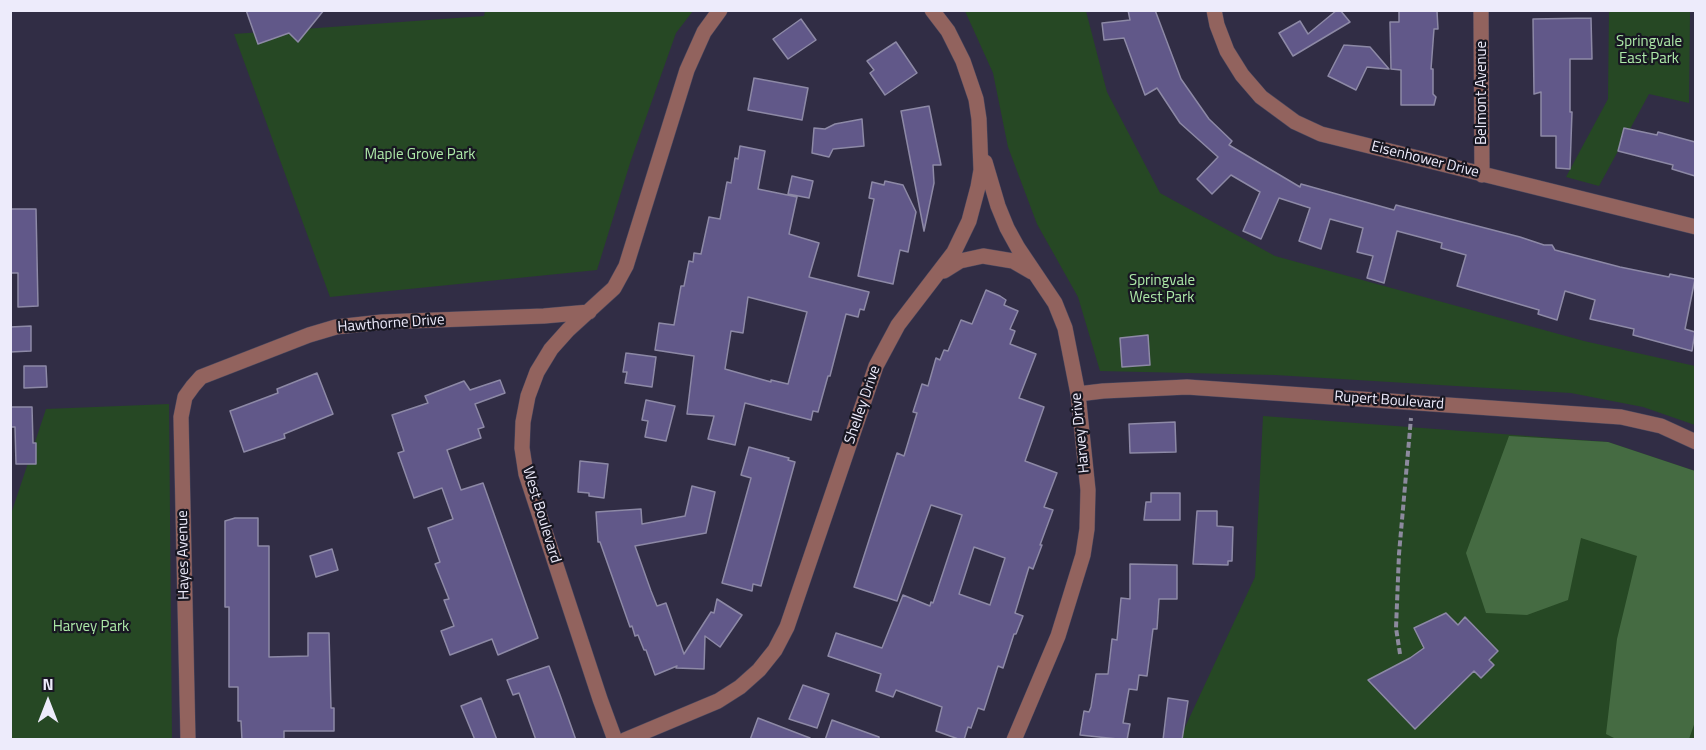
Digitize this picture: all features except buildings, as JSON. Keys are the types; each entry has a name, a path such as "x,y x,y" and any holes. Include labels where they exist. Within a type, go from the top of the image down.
{"street":[{"name":"West Boulevard","path":"615,740 526,474 522,448 523,422 528,396 537,372 551,349 568,330 614,288 626,266 687,70 704,32 720,10"},
{"name":"Shelley Drive","path":"625,740 718,701 740,687 759,670 775,650 787,627 876,366 898,325 935,279 962,237 974,204 981,170 981,135 976,99 963,61 948,31 932,10"},
{"name":"Eisenhower Drive","path":"1214,10 1227,51 1242,75 1261,97 1295,122 1321,134 1695,227"},
{"name":"Belmont Avenue","path":"1481,10 1482,174"},
{"name":"Harvey Drive","path":"981,135 987,172 998,206 1018,248 1055,303 1065,328 1078,394 1088,490 1087,529 1083,555 1058,636 1014,740"},
{"path":"935,279 960,261 983,256 1013,261 1026,267 1041,282"},
{"name":"Hawthorne Drive","path":"201,377 309,335 336,327 371,323 510,318 589,312"},
{"name":"Hayes Avenue","path":"188,740 181,417 185,397 201,377"},
{"name":"Rupert Boulevard","path":"1078,394 1187,387 1621,417 1660,426 1695,442"}],"path":[{"path":"1400,654 1396,628 1399,554 1413,403"}],"green space":[{"name":"Maple Grove Park","path":"485,11 693,11 676,33 631,160 597,270 330,297 234,34 484,16"},
{"name":"Springvale West Park","path":"965,11 1086,11 1107,92 1160,193 1275,256 1584,341 1695,366 1695,425 1643,407 1571,393 1275,375 1100,371 1078,297 1037,224 1008,147 993,73"},
{"name":"Springvale East Park","path":"1609,11 1690,11 1689,103 1649,94 1599,186 1566,177 1608,99"},
{"name":"Harvey Park","path":"169,404 172,739 11,740 11,514 46,409"},
{"path":"1263,416 1608,442 1695,471 1695,739 1179,740 1255,577"},
{"path":"1509,436 1608,442 1695,471 1696,719 1689,739 1616,739 1606,734 1617,639 1637,556 1581,538 1568,600 1527,615 1486,613 1466,553"}]}
